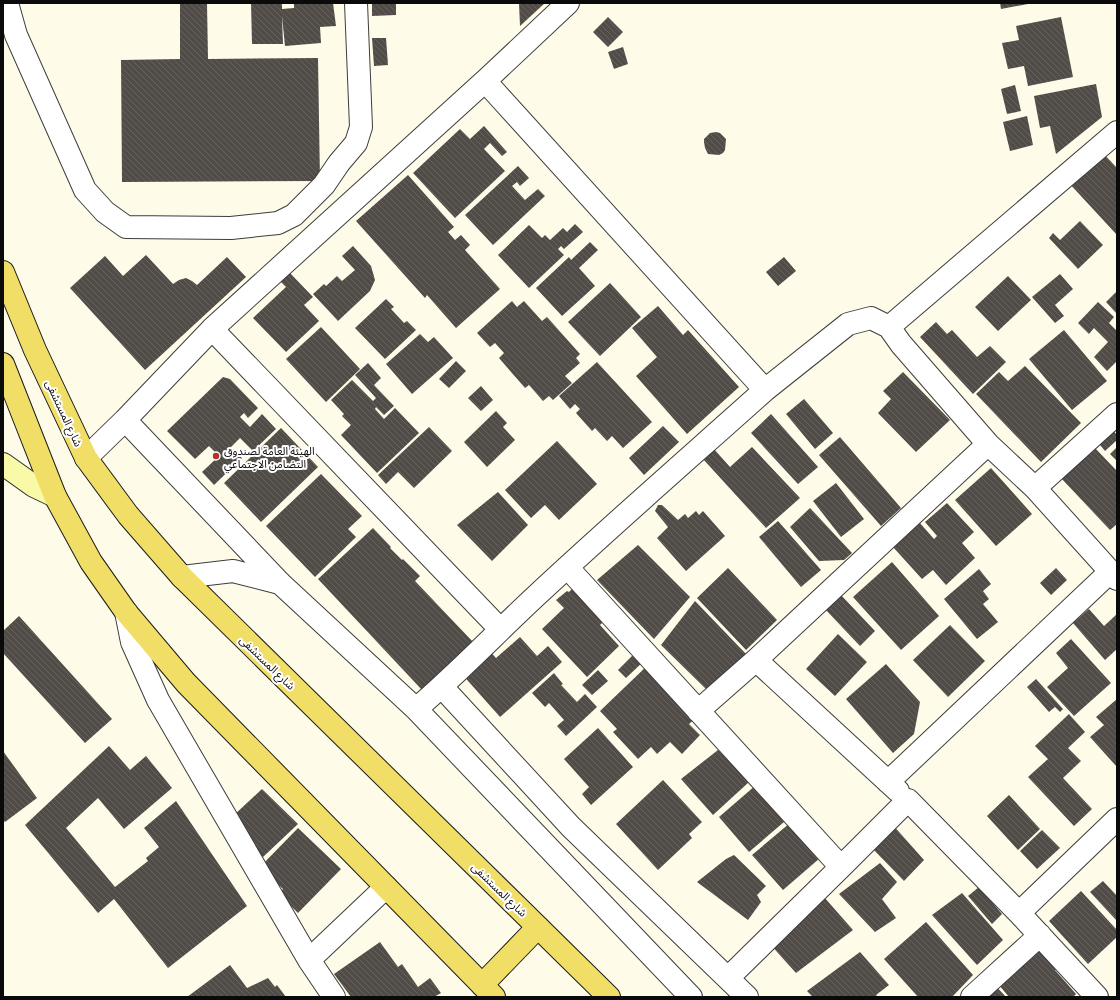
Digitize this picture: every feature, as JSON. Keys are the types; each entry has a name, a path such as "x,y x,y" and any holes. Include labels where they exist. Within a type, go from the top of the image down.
{"main road":[{"name":"شارع المستشفى","path":"3,272 7,290 86,458 128,515 182,577 609,997"},
{"path":"3,364 55,496 91,562 126,612 186,683 488,991 538,927"},
{"path":"3,464 34,486 55,496"}],"street":[{"path":"7,3 16,35 85,190 105,212 126,227 231,228 278,222 294,215 324,185 339,163 356,143 361,127 356,3"},
{"path":"86,458 125,420 212,329 485,81 568,3"},
{"path":"485,81 765,390"},
{"path":"889,327 1117,132"},
{"path":"416,709 442,687 567,567 765,390 848,324 871,318 889,327 901,344 988,444 1035,488 1114,576 888,782"},
{"path":"212,329 500,630"},
{"path":"1035,488 1117,414"},
{"path":"125,420 280,583 416,709 691,997"},
{"path":"698,711 756,660 988,444"},
{"path":"567,567 841,867"},
{"path":"182,577 233,571 280,583"},
{"path":"126,612 132,642 158,700 309,960 334,997"},
{"path":"756,660 908,800 1019,912 1096,997"},
{"path":"442,687 571,827 747,997"},
{"path":"728,978 908,800"},
{"path":"1019,912 1117,819"},
{"path":"309,960 386,887"},
{"path":"972,997 1040,935"}],"building":[{"path":"180,3 207,3 208,59 318,58 320,181 122,182 121,60 180,59"},
{"path":"251,3 282,3 282,9 294,8 294,3 333,3 336,26 320,27 321,43 285,46 282,16 283,44 252,44"},
{"path":"372,3 396,3 396,15 372,16"},
{"path":"519,3 545,3 520,26"},
{"path":"1000,3 1028,3 1028,4 1001,9"},
{"path":"608,17 623,32 608,47 593,32"},
{"path":"1061,17 1073,77 1028,86 1024,66 1008,69 1002,43 1019,40 1016,26"},
{"path":"372,38 386,38 388,65 374,66"},
{"path":"623,47 628,64 614,69 608,52"},
{"path":"1096,84 1102,117 1056,154 1050,126 1040,128 1034,96"},
{"path":"1015,85 1021,111 1007,114 1001,89"},
{"path":"1027,116 1033,145 1010,151 1003,122"},
{"path":"484,126 507,152 502,156 490,143 484,149 505,171 455,218 413,173 460,129 470,139"},
{"path":"710,133 720,133 726,139 725,150 719,155 708,154 705,148 704,139"},
{"path":"1101,151 1117,168 1117,235 1068,182"},
{"path":"518,166 529,178 520,186 517,182 512,186 525,200 538,189 545,196 493,245 465,215"},
{"path":"408,175 454,227 448,232 455,240 461,235 470,245 465,250 500,289 456,328 427,295 425,298 356,221"},
{"path":"1080,221 1103,245 1078,269 1049,238 1053,233 1060,240"},
{"path":"575,224 583,232 564,249 561,246 558,249 564,255 529,288 498,255 529,225 542,238 545,235 550,240 563,228 567,232"},
{"path":"590,242 598,250 579,268 595,286 562,316 536,288 569,257 571,260"},
{"path":"353,246 371,266 375,280 370,291 338,321 313,294 324,284 326,286 337,276 342,281 355,270 342,256"},
{"path":"146,255 173,284 186,278 197,285 227,257 246,277 145,370 70,288 105,256 123,276"},
{"path":"784,257 796,271 778,286 766,272"},
{"path":"289,272 313,297 304,305 319,321 286,352 253,318 286,287 280,281"},
{"path":"1060,274 1073,289 1055,305 1064,316 1055,323 1032,297"},
{"path":"1008,276 1031,300 998,331 975,307"},
{"path":"610,283 641,317 600,356 568,322"},
{"path":"1117,291 1117,314 1106,302"},
{"path":"386,299 394,307 391,309 404,323 407,321 416,330 385,359 355,328"},
{"path":"512,301 517,307 524,301 542,321 547,317 580,354 576,358 580,363 565,376 572,383 553,400 549,396 543,401 529,385 525,388 499,358 504,353 495,343 490,347 477,333"},
{"path":"1098,302 1114,317 1109,323 1116,330 1117,329 1117,361 1107,371 1094,357 1108,342 1094,328 1089,334 1078,323"},
{"path":"658,306 683,335 688,330 739,387 687,434 636,376 657,357 632,328"},
{"path":"936,322 947,334 952,330 977,357 990,346 1006,362 973,394 920,337"},
{"path":"321,327 360,369 326,402 286,359"},
{"path":"1064,330 1107,381 1072,410 1029,359"},
{"path":"420,334 428,342 434,337 453,358 412,394 386,364"},
{"path":"456,361 466,371 449,388 439,379"},
{"path":"597,362 652,422 623,448 612,436 607,441 595,428 592,431 576,413 580,409 575,404 570,409 559,396"},
{"path":"368,363 381,378 374,385 394,406 384,415 376,407 375,409 384,419 395,408 419,433 377,473 341,435 351,425 342,416 344,414 331,400 352,380 373,401 376,398 355,375"},
{"path":"1025,366 1081,423 1041,462 976,394 999,372 1008,381"},
{"path":"903,372 950,420 916,452 878,413 891,399 883,391"},
{"path":"223,377 230,379 258,408 248,418 244,413 240,417 250,427 262,414 276,429 253,451 240,438 231,447 242,458 214,485 202,472 219,456 209,446 195,459 167,431"},
{"path":"481,386 493,400 481,411 468,398"},
{"path":"804,399 833,433 815,449 786,414"},
{"path":"496,411 507,423 503,427 515,440 487,467 464,442"},
{"path":"771,414 818,467 798,484 751,433"},
{"path":"663,426 679,442 644,475 629,458"},
{"path":"429,427 452,451 414,488 398,472 386,484 378,475"},
{"path":"1110,427 1117,435 1117,440 1105,451 1096,440"},
{"path":"281,428 318,467 261,522 224,483"},
{"path":"840,437 901,508 881,526 819,455"},
{"path":"557,441 597,484 559,520 545,505 531,518 505,490"},
{"path":"752,447 800,498 766,528 703,459 714,449 730,467"},
{"path":"1094,447 1117,471 1117,524 1110,530 1061,478"},
{"path":"1117,447 1117,461 1110,454"},
{"path":"991,468 1032,514 996,546 955,500"},
{"path":"321,474 362,516 348,529 356,537 315,577 266,526"},
{"path":"836,483 864,519 841,537 813,501"},
{"path":"498,492 528,525 492,561 457,525"},
{"path":"947,503 974,532 962,543 975,558 946,585 933,570 922,579 893,547 920,523 934,539 937,536 925,522"},
{"path":"658,505 662,505 678,520 685,514 688,518 696,511 699,515 703,511 725,536 686,571 657,538 668,527 655,511"},
{"path":"810,508 852,553 844,560 819,561 790,527"},
{"path":"778,521 821,570 801,587 759,537"},
{"path":"373,528 391,547 390,548 420,576 415,581 474,643 423,691 318,579"},
{"path":"638,545 690,597 654,639 597,580"},
{"path":"892,562 939,616 901,650 853,597"},
{"path":"728,568 777,620 746,650 697,598"},
{"path":"1056,568 1067,580 1051,595 1040,583"},
{"path":"979,569 991,584 983,591 989,599 983,604 998,622 977,639 944,599"},
{"path":"577,584 608,617 600,625 619,646 587,677 542,629 564,608 556,600 567,591 569,592"},
{"path":"840,594 875,631 860,646 824,608"},
{"path":"695,601 747,655 706,689 661,645"},
{"path":"1089,609 1104,626 1117,614 1117,649 1105,660 1073,623"},
{"path":"19,616 112,719 85,743 3,653 3,631"},
{"path":"950,625 985,661 948,697 913,660"},
{"path":"838,634 867,662 835,696 806,669"},
{"path":"520,637 537,656 548,646 562,662 500,717 461,673 489,650 496,658"},
{"path":"1071,639 1111,683 1074,716 1047,687 1068,668 1056,653"},
{"path":"637,651 645,660 626,678 618,670"},
{"path":"650,663 699,715 689,724 700,735 682,754 670,742 657,754 651,747 638,759 613,732 617,729 600,711"},
{"path":"886,664 920,702 914,734 893,753 846,699"},
{"path":"598,670 608,681 592,695 582,685"},
{"path":"554,673 563,684 561,685 577,702 585,694 597,707 566,736 557,726 564,720 549,703 545,707 532,693"},
{"path":"1036,679 1063,709 1060,712 1055,707 1049,712 1027,687"},
{"path":"1117,699 1117,767 1090,737 1104,725 1096,717"},
{"path":"1069,714 1085,732 1068,748 1081,761 1063,778 1092,809 1074,826 1028,777 1048,759 1035,746"},
{"path":"598,728 633,767 591,805 582,794 589,787 564,759"},
{"path":"109,746 130,770 146,756 172,788 124,829 98,798 66,828 115,887 148,861 146,858 159,847 144,828 176,801 247,906 168,968 114,899 98,913 25,825"},
{"path":"718,750 749,782 713,815 681,779"},
{"path":"3,751 37,798 5,822 3,820"},
{"path":"663,780 702,822 689,834 692,838 658,870 616,824"},
{"path":"756,785 768,803 784,822 749,852 719,817"},
{"path":"262,789 298,824 263,857 232,817"},
{"path":"1009,795 1040,829 1018,850 987,816"},
{"path":"790,823 820,858 783,890 752,855"},
{"path":"892,824 924,860 904,881 870,846"},
{"path":"298,828 341,869 298,913 279,894 283,889 260,867"},
{"path":"1042,830 1060,848 1037,869 1020,851"},
{"path":"734,855 766,886 757,895 761,902 748,920 697,882 726,859"},
{"path":"880,863 897,882 882,899 896,918 875,932 839,894"},
{"path":"1103,881 1117,896 1117,921 1090,892"},
{"path":"979,887 1002,914 992,924 968,896"},
{"path":"1081,891 1117,930 1117,937 1088,964 1049,921"},
{"path":"962,893 1003,940 977,965 932,915"},
{"path":"824,897 853,930 796,973 769,943"},
{"path":"926,922 973,975 952,997 918,997 884,959"},
{"path":"380,942 398,967 402,964 418,987 430,978 441,993 434,997 351,997 334,974"},
{"path":"1046,945 1062,964 1055,970 1076,994 1073,997 1009,997 999,985"},
{"path":"860,952 889,985 876,995 878,997 813,997 807,991"},
{"path":"230,965 247,988 268,978 275,987 277,985 286,997 187,997"},
{"path":"992,982 1006,997 978,997"}],"place":[{"name":"الهيئة العامة لصندوق التضامن الاجتماعي","path":"216,456"}]}
